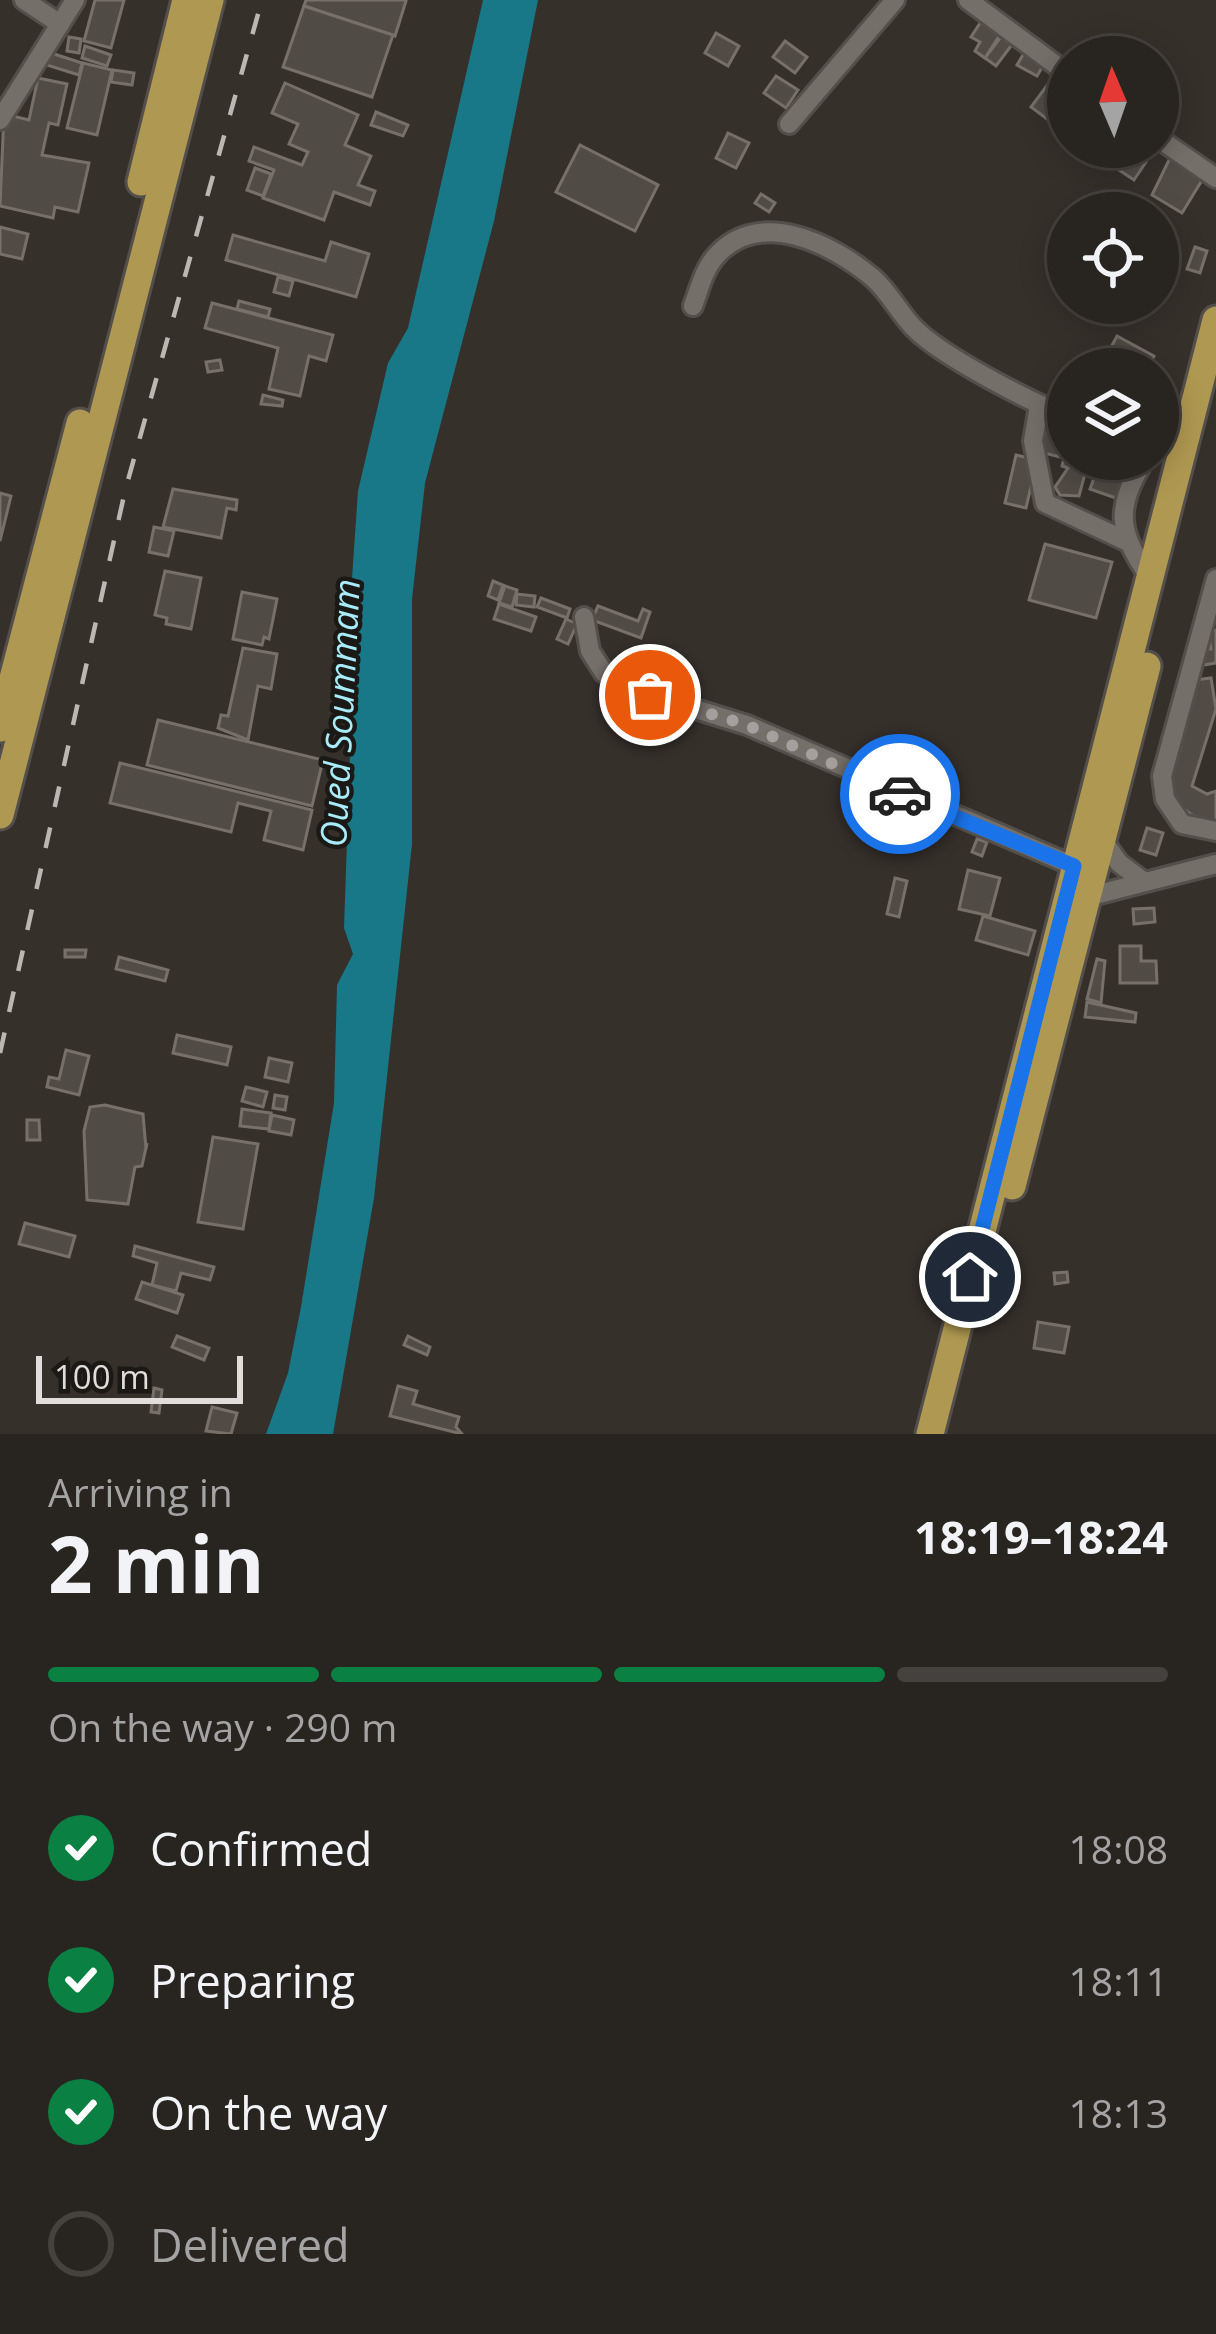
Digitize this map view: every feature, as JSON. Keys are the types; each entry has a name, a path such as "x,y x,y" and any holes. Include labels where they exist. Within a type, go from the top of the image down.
{"highway":[{"path":"0,728 186,0"},
{"path":"0,815 210,0"},
{"path":"930,1434 1216,320"},
{"path":"947,1434 1216,394"}],"street":[{"path":"24,0 60,24"},
{"path":"789,124 895,0"},
{"path":"968,0 1047,58"},
{"path":"0,120 72,1"},
{"path":"1179,152 1216,178"},
{"path":"693,306 712,260 729,243 767,231 792,231 871,276 916,331 1047,409"},
{"path":"1039,406 1033,441 1045,503 1124,540 1150,578"},
{"path":"1179,432 1189,427"},
{"path":"1124,540 1133,480"},
{"path":"1216,579 1162,776 1165,799 1182,824 1216,831"},
{"path":"584,617 590,651 604,673 650,695 747,725 1074,866"},
{"path":"1102,838 1119,863 1143,881"},
{"path":"1087,897 1216,864"}],"water":[{"path":"483,0 538,0 494,221 425,483 412,599 412,844 374,1198 333,1434 266,1434 288,1373 301,1307 334,1103 337,985 353,954 344,928 352,696 350,608 358,491 388,363 408,328"}],"building":[{"path":"95,0 124,0 111,48 84,41"},
{"path":"306,0 406,1 395,36 304,6"},
{"path":"304,6 393,35 372,97 283,67"},
{"path":"982,20 1001,33 985,58 975,51 980,42 971,37"},
{"path":"716,33 739,46 728,66 705,53"},
{"path":"1003,34 1014,42 996,66 985,58"},
{"path":"69,37 81,39 79,53 67,51"},
{"path":"785,41 807,57 795,73 773,57"},
{"path":"85,46 111,55 107,66 82,58"},
{"path":"1027,48 1047,59 1037,76 1017,65"},
{"path":"51,53 82,63 79,75 47,65"},
{"path":"83,63 112,70 97,135 67,128"},
{"path":"113,70 134,73 132,85 111,82"},
{"path":"776,76 798,90 786,108 764,93"},
{"path":"38,78 67,84 58,125 49,123 42,155 89,163 78,212 55,207 53,218 0,206 4,114 29,120"},
{"path":"285,83 358,115 345,145 371,156 358,185 375,191 370,205 334,192 324,220 263,198 274,170 249,161 254,147 302,165 308,152 289,144 298,124 272,113"},
{"path":"1047,85 1047,119 1031,107"},
{"path":"376,112 408,125 403,136 371,125"},
{"path":"728,133 749,143 736,168 716,158"},
{"path":"580,145 658,185 635,231 556,192"},
{"path":"1179,161 1204,177 1182,213 1179,192 1153,192 1165,168 1179,168"},
{"path":"255,168 271,174 263,196 247,190"},
{"path":"1116,168 1142,168 1134,180"},
{"path":"761,194 775,203 769,212 755,203"},
{"path":"0,227 28,234 22,259 0,254"},
{"path":"233,235 325,261 331,242 369,254 356,297 226,260"},
{"path":"1195,247 1207,251 1200,273 1187,269"},
{"path":"278,277 293,281 289,296 274,292"},
{"path":"239,301 270,309 268,317 237,309"},
{"path":"212,303 333,335 326,361 309,356 300,396 269,389 278,348 205,328"},
{"path":"1117,336 1139,348 1111,348"},
{"path":"220,360 222,370 208,372 206,362"},
{"path":"263,395 283,400 282,406 261,404"},
{"path":"1047,425 1047,454 1040,452"},
{"path":"1016,455 1037,460 1026,508 1005,503"},
{"path":"1060,480 1083,480 1079,496 1060,495 1055,487"},
{"path":"1093,480 1136,483 1130,503 1090,489"},
{"path":"173,489 237,500 236,510 227,508 221,538 163,527"},
{"path":"0,493 11,496 0,541"},
{"path":"154,527 174,531 168,556 149,552"},
{"path":"1045,544 1112,562 1096,618 1029,600"},
{"path":"165,571 201,578 191,629 166,624 167,618 155,615"},
{"path":"493,581 503,585 498,600 488,596"},
{"path":"505,586 517,590 512,607 499,603"},
{"path":"242,592 277,599 269,639 264,637 262,645 233,639"},
{"path":"517,594 535,596 534,607 516,605"},
{"path":"541,598 570,609 567,618 537,607"},
{"path":"499,604 536,617 531,631 494,619"},
{"path":"598,606 638,621 643,609 650,612 641,638 592,620"},
{"path":"566,619 577,624 568,644 557,639"},
{"path":"1216,630 1216,663 1204,665 1202,650 1211,649 1208,631"},
{"path":"243,648 277,654 271,689 258,686 248,740 218,728 221,715 228,716"},
{"path":"1211,678 1216,709 1192,786 1207,794 1216,791 1216,820 1203,823 1173,801 1169,776 1194,680"},
{"path":"158,720 323,760 312,806 147,765"},
{"path":"120,763 312,810 303,850 264,840 271,811 238,803 231,832 110,803"},
{"path":"1147,828 1163,833 1156,855 1140,850"},
{"path":"977,839 987,842 982,856 972,852"},
{"path":"968,870 1000,878 990,916 959,909"},
{"path":"895,878 907,881 899,917 887,914"},
{"path":"1154,908 1155,922 1134,924 1133,909"},
{"path":"983,916 1035,931 1028,955 976,940"},
{"path":"1120,946 1141,946 1141,961 1156,961 1157,983 1120,983"},
{"path":"65,950 86,950 85,957 65,957"},
{"path":"119,957 168,970 165,981 116,969"},
{"path":"1097,959 1105,961 1101,1003 1087,999"},
{"path":"1087,1002 1136,1013 1135,1022 1085,1017"},
{"path":"177,1035 231,1047 227,1065 173,1053"},
{"path":"66,1050 89,1056 79,1095 47,1087 49,1077 59,1079"},
{"path":"269,1058 292,1063 288,1082 265,1077"},
{"path":"246,1087 267,1092 263,1107 242,1101"},
{"path":"275,1095 287,1097 285,1110 273,1108"},
{"path":"105,1105 143,1114 146,1148 142,1166 135,1167 128,1204 87,1200 84,1131 90,1107"},
{"path":"242,1109 271,1113 269,1129 240,1126"},
{"path":"272,1115 294,1120 291,1135 269,1131"},
{"path":"27,1120 39,1120 40,1140 27,1140"},
{"path":"213,1137 258,1144 243,1229 198,1222"},
{"path":"25,1223 75,1236 69,1257 19,1244"},
{"path":"135,1246 214,1267 210,1280 181,1273 176,1291 152,1285 157,1263 133,1256"},
{"path":"1067,1272 1068,1282 1055,1284 1054,1273"},
{"path":"142,1282 183,1295 177,1313 136,1299"},
{"path":"1038,1322 1069,1327 1064,1353 1034,1348"},
{"path":"177,1336 209,1348 204,1360 172,1347"},
{"path":"408,1336 430,1347 427,1355 404,1345"},
{"path":"398,1386 417,1391 413,1404 459,1417 456,1427 462,1434 390,1416"},
{"path":"154,1388 162,1390 159,1413 151,1412"},
{"path":"212,1407 237,1413 231,1434 206,1431"}],"railway":[{"path":"0,1053 125,491 262,0"}],"way so far":[{"path":"650,695 747,725 900,794"}],"route":[{"path":"900,794 1074,866 970,1277"}],"water label":[{"name":"Oued Soummam","path":"340,713"}]}
